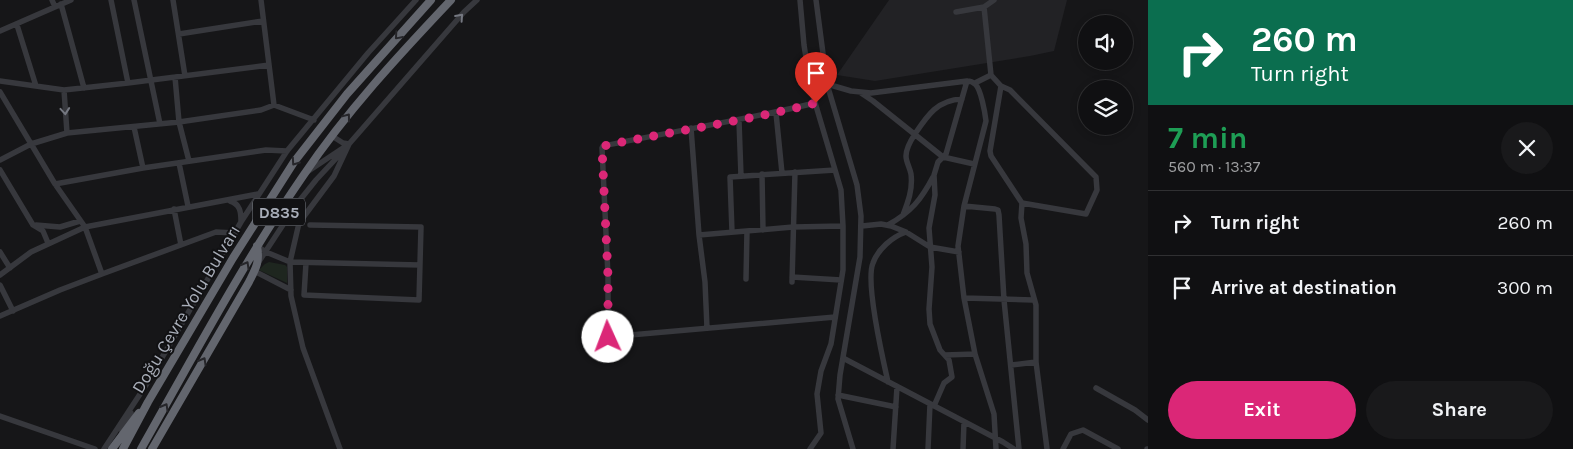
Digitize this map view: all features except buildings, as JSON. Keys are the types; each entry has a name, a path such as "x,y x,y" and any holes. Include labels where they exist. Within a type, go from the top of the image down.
{"highway":[{"name":"Doğu Çevre Yolu Bulvarı","path":"123,449 148,402 233,258 294,162 347,94 431,0"},
{"name":"Doğu Çevre Yolu Bulvarı","path":"141,449 257,246 303,175 378,80 451,0"},
{"path":"152,449 256,268 259,258 257,246"},
{"path":"113,448 148,402"}],"street":[{"path":"52,0 58,6 84,88"},
{"path":"0,31 71,0"},
{"path":"111,0 128,83"},
{"path":"134,0 160,124"},
{"path":"173,0 185,76"},
{"path":"260,0 274,105"},
{"path":"113,448 146,385 241,222 287,151 368,53 416,0"},
{"name":"Doğu Çevre Yolu Bulvarı","path":"303,175 349,144 464,12 478,0"},
{"path":"800,0 804,45 811,89 841,190 843,226 841,280 831,344 821,371 817,394 821,433 810,449"},
{"path":"816,0 827,84 856,185 862,226 860,256 838,396 853,449"},
{"path":"956,12 984,8 994,0"},
{"path":"984,8 991,75 1001,86 1010,90 1096,176 1097,190 1086,214 1022,203"},
{"path":"179,34 263,20"},
{"path":"17,25 36,86"},
{"path":"0,81 64,90 175,78 269,65"},
{"path":"975,84 991,75"},
{"path":"175,78 179,122 189,161"},
{"path":"811,89 827,84 871,93 967,81 975,84 979,89 986,121 964,206 959,252 964,298 975,354 994,414 996,449"},
{"path":"888,226 912,209 922,197 934,175 938,162 946,154 967,81"},
{"path":"1001,86 990,152 993,161 1022,203 1021,218 1026,244 1027,274 1036,305 1036,362 1047,449"},
{"path":"64,90 67,133"},
{"path":"0,92 55,184 85,227 102,274"},
{"path":"860,92 943,157 974,164"},
{"path":"903,215 910,199 912,183 906,154 915,134 926,117 940,105 962,99"},
{"path":"608,337 608,276 603,146 691,128 739,121 816,103"},
{"path":"0,160 31,144 67,133 179,122 261,110 274,105 314,120"},
{"path":"776,113 782,172"},
{"path":"739,121 740,176"},
{"path":"134,127 143,168"},
{"path":"691,128 699,235 705,282 707,328"},
{"path":"332,136 343,143 349,144"},
{"path":"291,290 256,268 296,205 349,144"},
{"path":"340,449 303,348 291,290 290,262 299,223 334,176 349,144"},
{"path":"55,184 143,168 266,150 287,151"},
{"path":"179,163 188,206"},
{"path":"0,170 18,203 33,225 43,231 48,243"},
{"path":"732,232 730,177 782,172 835,170"},
{"path":"795,172 792,279 841,280"},
{"path":"762,174 763,230"},
{"path":"928,449 932,405 944,383 952,377 949,360 940,350 930,324 932,267 929,228 935,195 934,175"},
{"path":"0,275 32,252 85,227 258,194"},
{"path":"228,200 235,202 239,207 241,222"},
{"path":"964,206 998,210 1004,300 1019,449"},
{"path":"174,209 181,244"},
{"path":"33,225 60,227 80,220"},
{"path":"862,226 881,224 906,232 930,247 959,252"},
{"path":"306,263 304,295 419,300 421,227 310,225"},
{"path":"699,235 793,227 843,226"},
{"path":"746,279 747,231"},
{"path":"0,316 181,244 216,232 235,233"},
{"path":"888,382 872,296 871,271 873,262 882,248 895,236 906,232"},
{"path":"257,246 290,262 420,265"},
{"path":"0,252 10,268"},
{"path":"0,285 13,310"},
{"path":"964,298 1033,300"},
{"path":"596,338 835,317"},
{"path":"945,355 975,354"},
{"path":"843,358 1014,449"},
{"path":"1012,365 1036,362"},
{"path":"104,449 146,385"},
{"path":"893,449 897,387"},
{"path":"1096,388 1136,410 1148,420"},
{"path":"838,396 896,407"},
{"path":"0,416 94,449"},
{"path":"963,449 964,422"},
{"path":"1063,449 1071,434 1083,430 1118,449"}],"shaded area":[{"path":"889,0 1067,0 1054,51 875,81 837,75"},
{"path":"269,262 287,267 287,283 259,270"}],"route":[{"path":"608,337 608,276 603,146 691,128 739,121 816,103"}]}
